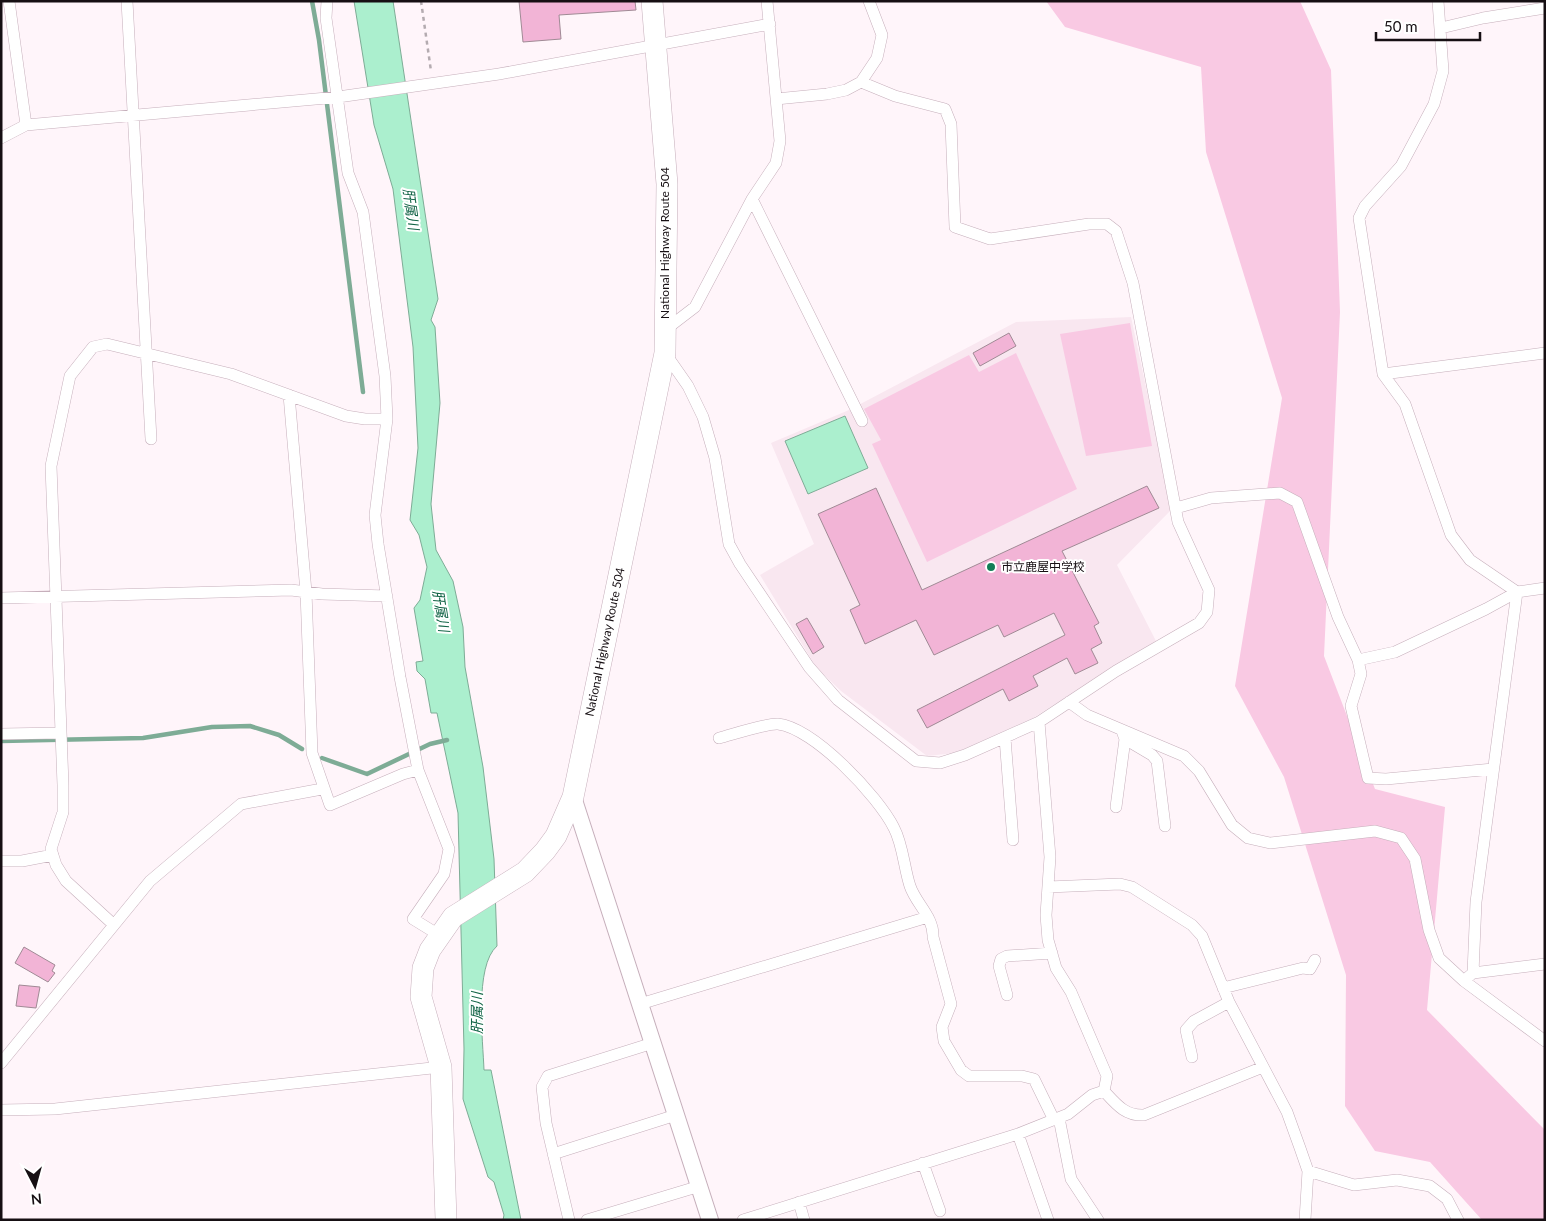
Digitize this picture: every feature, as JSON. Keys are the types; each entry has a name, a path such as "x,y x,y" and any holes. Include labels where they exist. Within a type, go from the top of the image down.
{"highway":[{"name":"National Highway Route 504","path":"446,1220 441,1067 421,997 423,968 439,935 453,917 526,872 556,836 572,797 665,353 667,184 652,1"}],"street":[{"path":"9,1 26,125"},
{"path":"126,1 151,439"},
{"path":"327,1 326,18 348,173 363,212 385,376 386,419 375,515 387,596 418,770 448,849 444,874 413,919 439,935"},
{"path":"665,330 695,307 752,199 776,163 780,141 768,1"},
{"path":"776,99 827,94 846,90 861,82 876,58 882,35 869,1"},
{"path":"1438,1 1443,71 1434,104 1401,166 1365,206 1359,218 1384,374 1405,404 1451,535 1470,560 1517,592"},
{"path":"1441,28 1483,18 1545,8"},
{"path":"1,138 26,125 338,96 499,74 770,24"},
{"path":"665,353 688,386 703,417 715,458 729,544 792,644 826,687 838,700 916,761 940,763 1005,738 1039,722 1068,702 1199,623 1208,612 1209,590 1178,522 1160,437 1133,282 1116,231 1107,224 1089,224 990,240 955,227 951,124 945,108 895,96 861,82"},
{"path":"752,199 862,421"},
{"path":"114,925 66,881 51,848 63,812 51,466 70,376 93,347 107,344 146,355 231,374 346,416 365,419 386,419"},
{"path":"1384,374 1545,353"},
{"path":"289,395 306,592 312,753 322,789 330,804 403,774 418,770"},
{"path":"1176,508 1211,498 1280,493 1297,502 1338,617 1358,660 1361,674 1351,706 1368,778 1386,779 1492,769"},
{"path":"1358,660 1395,652 1486,609 1517,592 1545,588"},
{"path":"1,598 291,590 387,596"},
{"path":"1468,977 1492,769 1517,592"},
{"path":"1068,702 1086,715 1123,735 1152,755 1157,761 1165,826"},
{"path":"1039,722 1050,857 1046,915 1052,953 1056,968 1071,992 1107,1076 1104,1091"},
{"path":"719,738 777,724 794,730 828,750 873,797 895,828 910,888 934,927 933,936 951,1004 942,1027 944,1041 960,1070 969,1076 1022,1076 1034,1079 1056,1119 1071,1179 1098,1220"},
{"path":"1,734 61,733"},
{"path":"1116,807 1123,735"},
{"path":"1123,735 1184,756 1199,772 1232,825 1248,838 1270,844 1375,832 1401,838 1416,859 1429,930 1439,958 1468,977 1545,1041"},
{"path":"1005,738 1014,840"},
{"path":"1,1063 150,881 241,804 322,789"},
{"path":"572,797 710,1220"},
{"path":"1,861 22,861 53,856"},
{"path":"1048,887 1120,884 1132,887 1192,924 1202,936 1229,1002 1287,1112 1308,1171 1306,1220"},
{"path":"640,1004 928,917"},
{"path":"1007,995 999,966 1001,959 1052,953"},
{"path":"1223,988 1303,968 1310,969 1315,960"},
{"path":"1468,977 1545,964"},
{"path":"1192,1057 1186,1038 1186,1030 1194,1021 1229,1002"},
{"path":"569,1220 546,1123 542,1087 548,1076 653,1043"},
{"path":"1,1110 55,1109 441,1067"},
{"path":"1104,1091 1123,1111 1133,1116 1144,1115 1263,1067"},
{"path":"743,1220 1018,1134 1068,1114 1092,1095 1104,1091"},
{"path":"553,1154 676,1115"},
{"path":"1018,1134 1048,1220"},
{"path":"923,1163 940,1211"},
{"path":"1308,1171 1354,1185 1397,1180 1430,1186 1446,1199 1458,1220"},
{"path":"587,1220 700,1186"},
{"path":"799,1202 804,1220"}],"path":[{"path":"421,1 429,83"}],"shaded area":[{"path":"1046,1 1300,1 1331,70 1340,312 1324,656 1375,789 1445,807 1427,1010 1545,1130 1545,1220 1482,1220 1430,1162 1375,1151 1345,1106 1346,975 1284,777 1235,686 1282,398 1206,152 1201,67 1065,27"},
{"path":"1131,317 1172,509 1117,565 1156,641 1033,718 955,753 927,756 841,691 816,667 760,575 814,544 771,443 849,410 1016,322"},
{"path":"1130,323 1152,446 1086,456 1060,334"},
{"path":"1016,353 1077,489 927,562 872,444 881,440 864,409 969,355 979,372"}],"water":[{"name":"肝属川","path":"354,1 393,1 438,299 431,320 435,327 440,403 431,504 436,550 453,581 463,627 465,667 483,767 494,859 497,946 490,956 485,970 481,1005 484,1070 491,1070 521,1220 503,1220 504,1215 494,1182 488,1177 463,1099 464,1049 458,813 437,713 431,713 425,679 417,671 416,662 423,661 414,608 420,600 427,567 419,535 410,520 418,448 413,347 393,189 374,125"},
{"path":"845,416 868,468 808,494 785,441"}],"building":[{"path":"519,1 635,1 636,10 559,15 561,39 523,42"},
{"path":"1009,333 1016,346 980,366 973,353"},
{"path":"1147,486 1159,508 1062,551 1099,623 1094,626 1102,643 1091,649 1098,663 1075,674 1067,658 1033,676 1038,686 1009,701 1003,689 927,728 917,710 1065,635 1054,613 1004,637 998,625 934,655 916,620 865,644 850,610 860,605 818,514 876,488 922,590"},
{"path":"807,618 824,647 813,654 796,624"},
{"path":"24,947 55,965 52,971 55,973 48,982 15,963"},
{"path":"19,985 40,987 36,1008 16,1006"}],"waterway":[{"path":"312,1 319,40 363,392"},
{"path":"1,741 143,738 212,727 250,726 279,735 302,749"},
{"path":"322,758 367,774 430,744 447,740"}],"place":[{"name":"市立鹿屋中学校","path":"991,567"}]}
